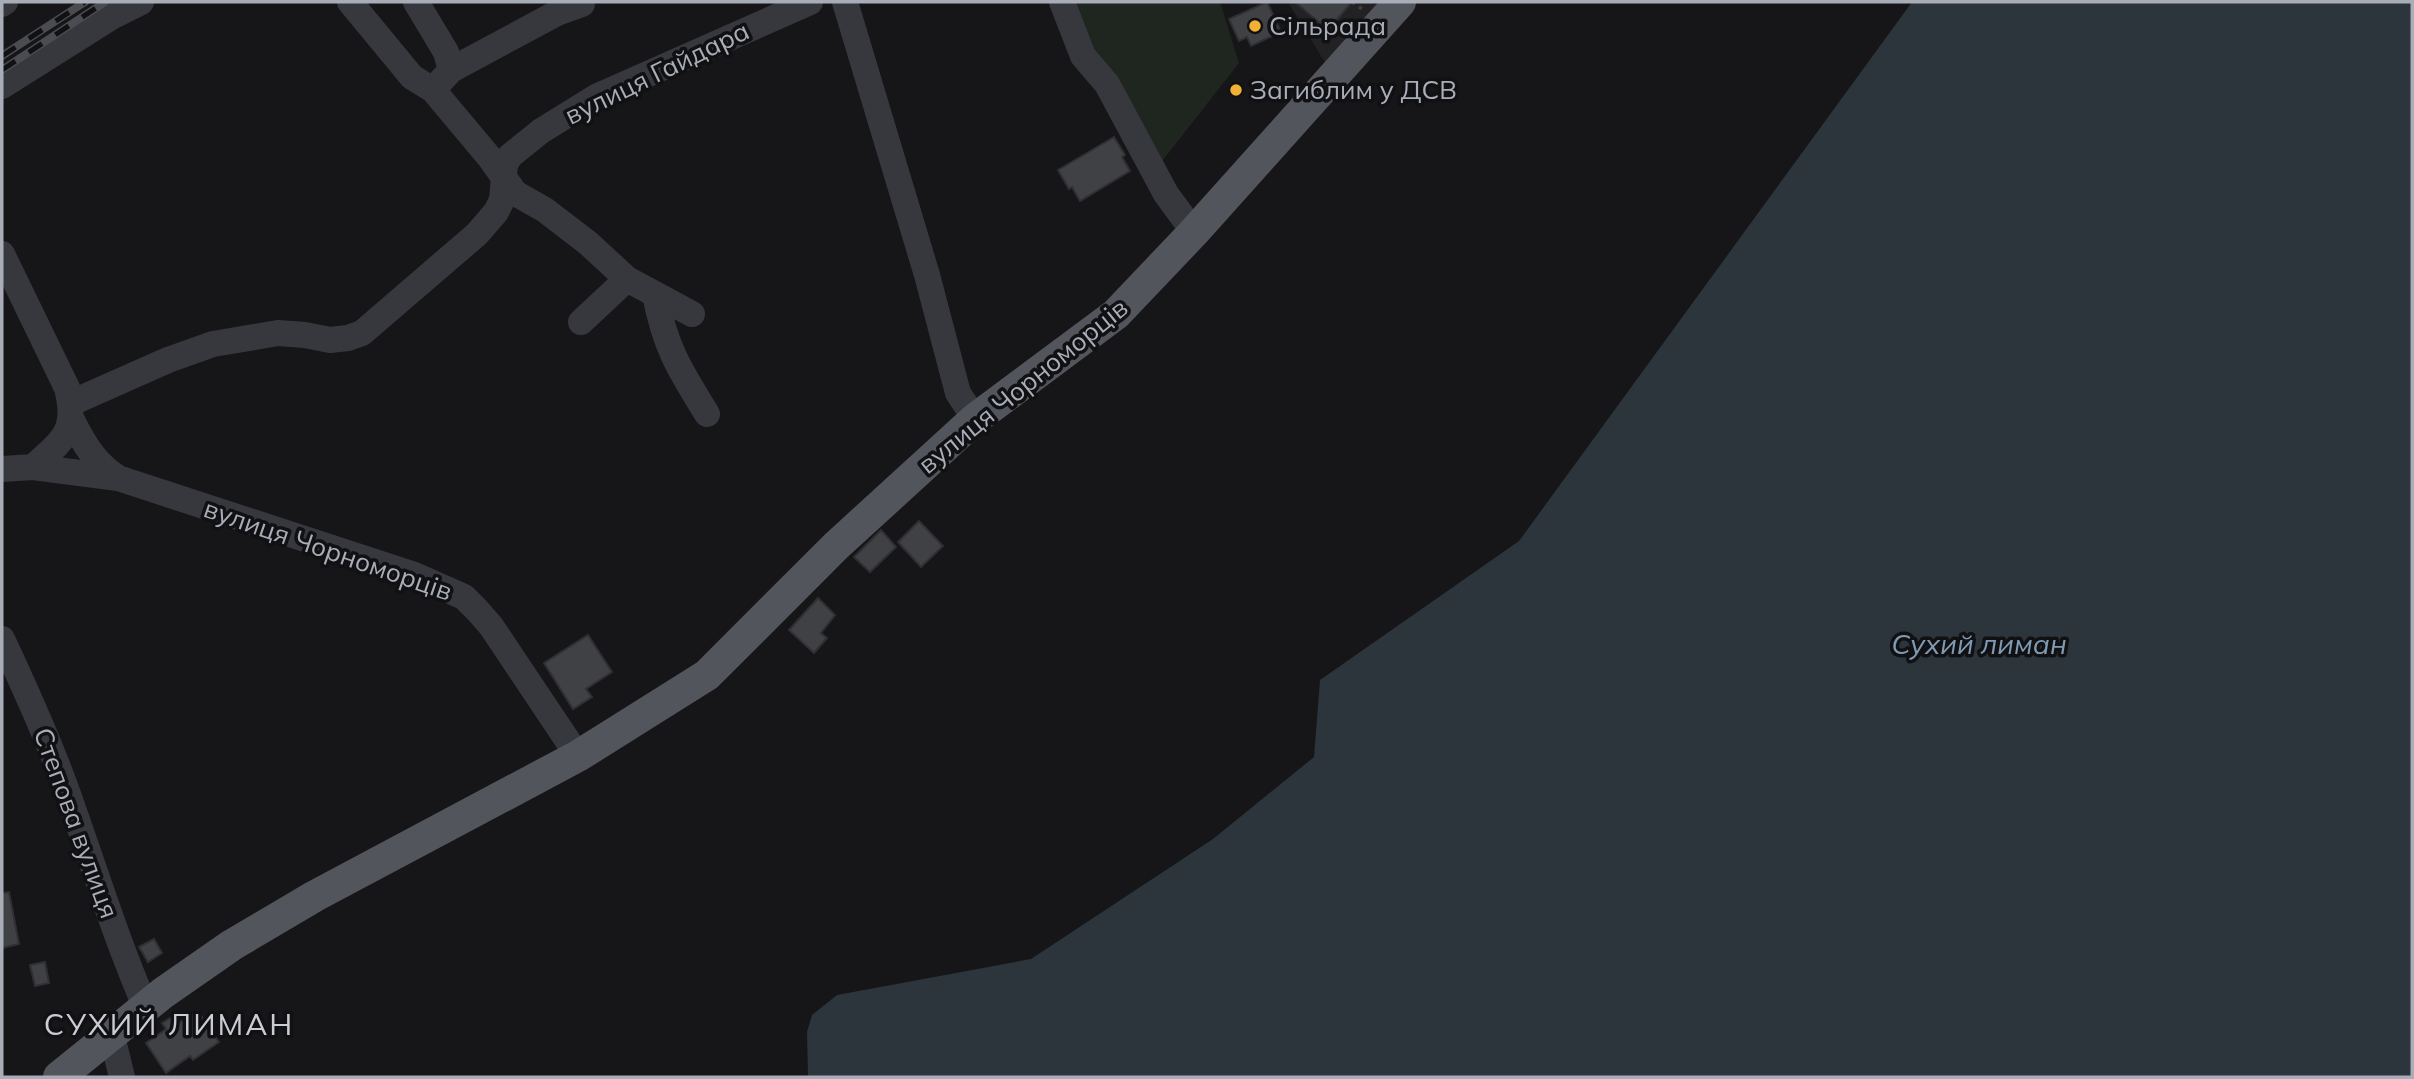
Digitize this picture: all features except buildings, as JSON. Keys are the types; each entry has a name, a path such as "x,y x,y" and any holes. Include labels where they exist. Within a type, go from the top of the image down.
{"main road":[{"name":"вулиця Чорноморців","path":"59,1077 146,1007 232,945 315,896 578,756 707,675 836,546 975,419 1116,314 1194,232 1400,2"}],"street":[{"path":"2,86 141,2"},
{"path":"350,2 412,77 433,90 490,158 515,193 545,210 589,243 627,279 692,314"},
{"path":"416,2 446,52 451,70"},
{"name":"вулиця Гайдара","path":"71,412 168,360 213,344 278,333 330,340 362,333 477,234 496,212 502,200 505,164 510,156 541,131 596,97 810,2"},
{"path":"845,2 927,275 958,393 975,419"},
{"path":"1062,2 1083,55 1107,84 1166,194 1194,232"},
{"path":"433,90 451,70 557,13 582,4"},
{"path":"2,254 67,388 71,412 87,450 96,461 118,478"},
{"path":"581,322 627,279"},
{"path":"655,294 674,361 707,414"},
{"path":"33,467 65,434 71,412"},
{"name":"вулиця Чорноморців","path":"2,470 33,467 118,478 412,574 464,597 491,626 578,756"},
{"name":"Степова вулиця","path":"2,639 12,686 68,793 129,968 146,1007"},
{"path":"112,1036 122,1077"}],"shaded area":[{"path":"1071,2 1220,2 1239,63 1159,165 1087,50"},
{"path":"1288,2 1383,2 1326,64"}],"water":[{"name":"Сухий лиман","path":"1912,2 2412,2 2412,1077 808,1077 807,1032 812,1015 837,995 1031,959 1213,839 1314,757 1320,680 1519,541"}],"railway":[{"path":"2,56 85,2"},
{"path":"2,70 105,2"}],"place":[{"name":"Сільрада","path":"1255,26"},
{"name":"Загиблим у ДСВ","path":"1236,90"}],"district":[{"name":"СУХИЙ ЛИМАН","path":"169,1025"}]}
